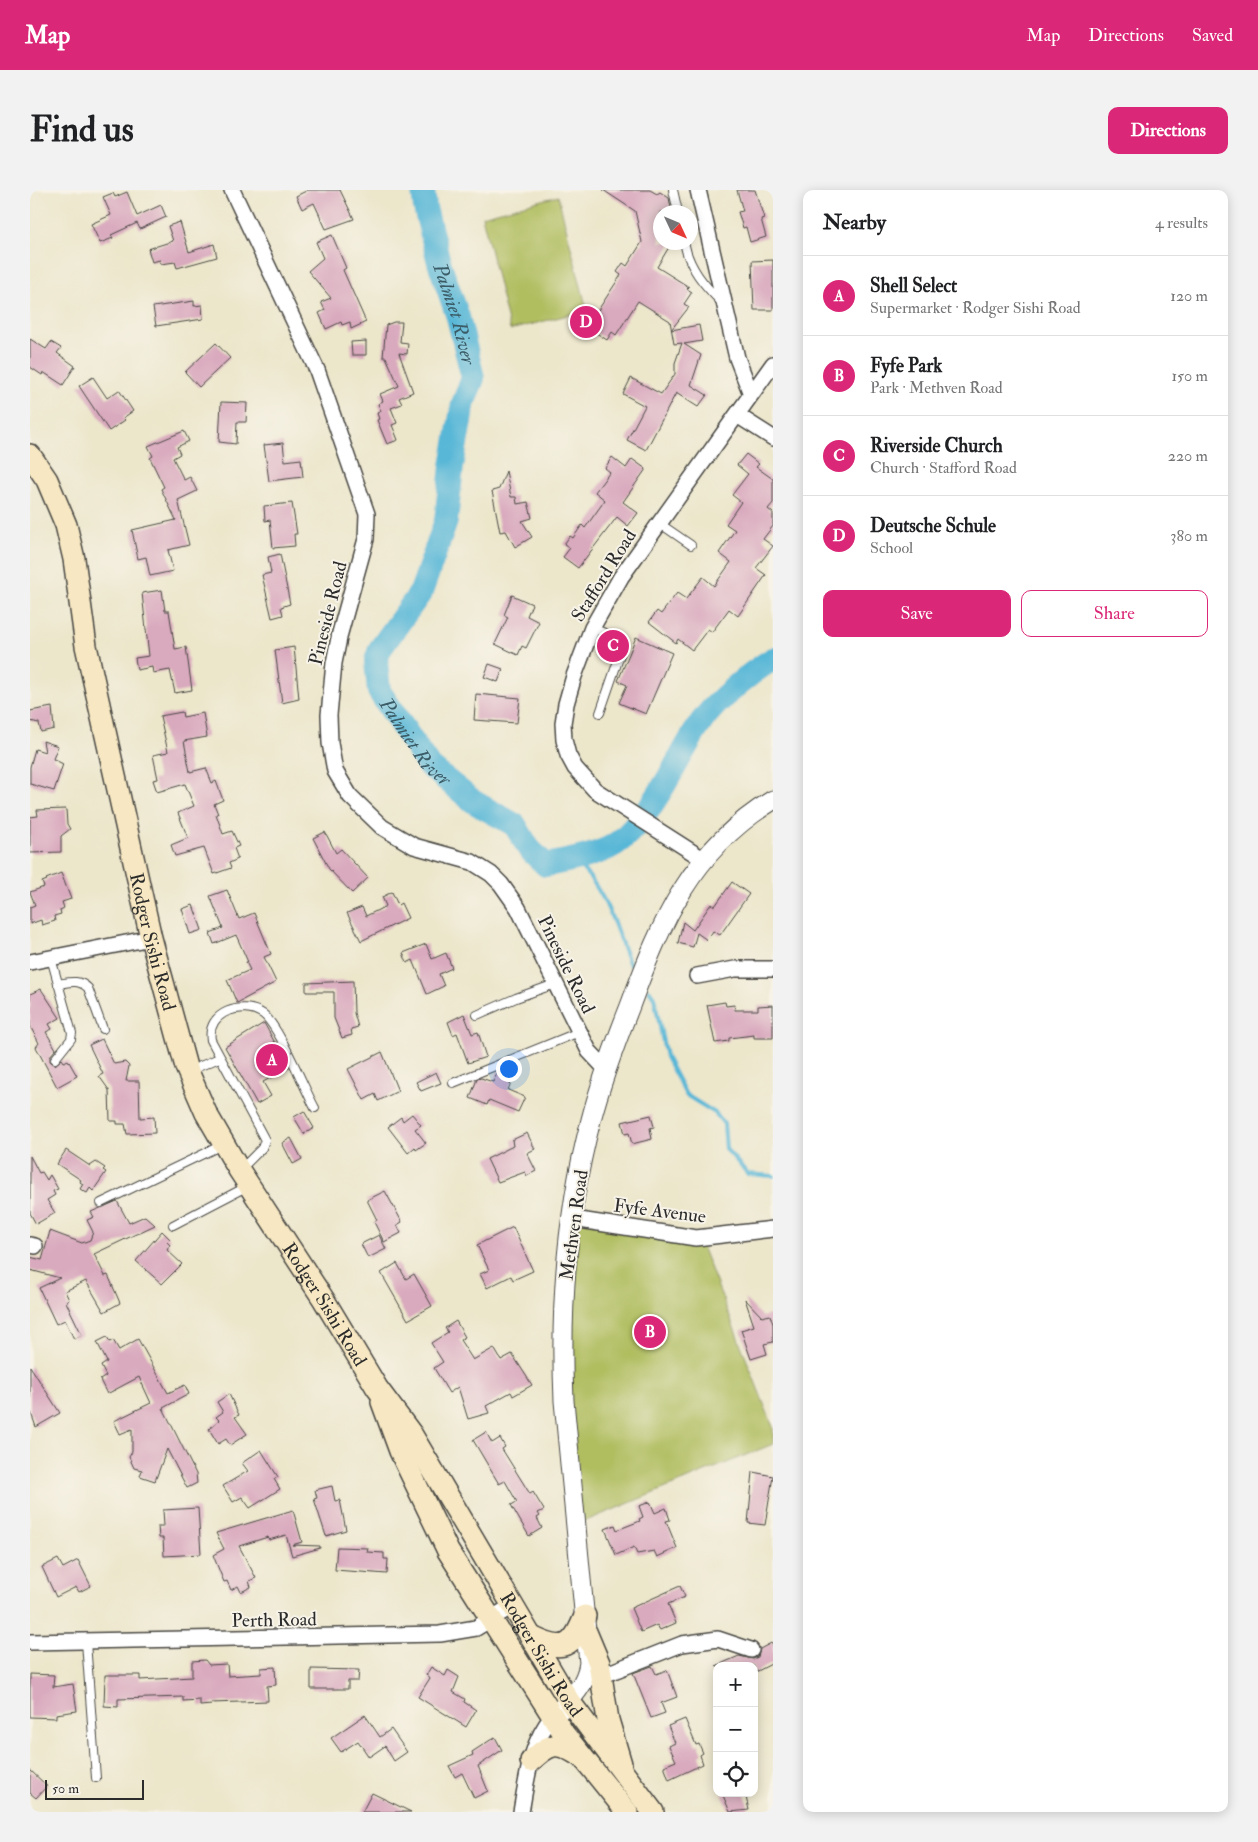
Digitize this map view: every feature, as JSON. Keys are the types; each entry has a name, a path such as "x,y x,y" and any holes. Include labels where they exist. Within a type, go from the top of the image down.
{"main road":[{"name":"Rodger Sishi Road","path":"30,456 47,480 66,525 74,559 86,646 151,938 188,1072 206,1113 377,1388 412,1435 569,1701 626,1779 653,1812"},
{"name":"Rodger Sishi Road","path":"377,1388 400,1452 448,1551 552,1717 582,1758 628,1812"},
{"path":"532,1637 548,1645 563,1647 571,1643 586,1624"},
{"path":"586,1624 599,1663 608,1720 626,1779"},
{"path":"531,1761 546,1748 554,1745 566,1748 582,1758"}],"street":[{"name":"Pineside Road","path":"232,190 317,370 367,514 366,539 340,633 334,663 329,715 330,743 335,771 350,796 382,827 414,846 472,862 502,884 518,908 593,1057 606,1069"},
{"path":"698,190 741,372 752,394"},
{"name":"Stafford Road","path":"703,859 595,790 584,780 575,768 564,740 566,704 592,628 621,577 773,364"},
{"path":"737,415 773,438"},
{"name":"Methven Road","path":"552,1717 581,1687 588,1670 586,1624 564,1401 563,1360 563,1298 573,1218 587,1136 606,1069 658,937 677,899 703,859 725,834 773,800"},
{"path":"30,962 151,938"},
{"path":"696,976 735,969 773,969"},
{"name":"Fyfe Avenue","path":"573,1218 696,1238 773,1229"},
{"name":"Perth Road","path":"30,1642 440,1634 465,1631 490,1620 512,1606"},
{"path":"601,1676 682,1644 718,1639 750,1650"},
{"path":"521,1812 531,1761 542,1730 552,1717"}],"lane":[{"path":"673,190 676,205"},
{"path":"687,250 698,278 725,307"},
{"path":"659,524 690,545"},
{"path":"592,628 615,637 623,646 600,713"},
{"path":"51,958 72,1034 71,1039 55,1059"},
{"path":"58,984 75,981 83,983 88,988 103,1030"},
{"path":"477,1015 555,984"},
{"path":"173,1224 245,1178 265,1140 219,1058 211,1036 213,1024 218,1017 232,1009 252,1009 260,1012 274,1027 315,1108"},
{"path":"453,1083 579,1032"},
{"path":"188,1072 219,1058"},
{"path":"101,1203 224,1144"},
{"path":"86,1642 96,1778"}],"green space":[{"path":"558,196 587,310 510,330 482,216"},
{"path":"574,1217 698,1236 773,1427 773,1444 576,1525 564,1372"}],"building":[{"path":"308,190 340,190 354,219 326,229 314,203 302,209 296,196"},
{"path":"603,190 650,190 657,194 660,192 669,198 670,205 653,205 653,250 667,250 657,267 689,287 687,289 692,292 684,304 689,307 671,329 670,321 638,301 616,335 612,332 607,340 587,327 621,275 617,272 623,263 627,266 642,242 635,211"},
{"path":"737,190 755,190 764,218 761,219 766,237 750,242 746,227 743,228 738,212 743,211"},
{"path":"127,192 137,216 161,205 166,217 140,229 137,223 111,235 113,238 100,243 91,224 111,215 103,197 113,193 115,197"},
{"path":"180,222 189,252 214,244 217,257 177,268 175,262 161,264 160,260 152,262 148,249 173,241 168,226"},
{"path":"332,235 346,268 343,270 366,322 351,329 350,322 342,325 341,322 326,329 319,313 325,310 321,302 331,298 308,271 323,258 316,242"},
{"path":"773,260 773,310 754,310 752,261"},
{"path":"194,301 194,306 202,305 203,319 156,326 153,307"},
{"path":"402,322 400,342 408,343 407,354 399,353 413,392 399,398 402,404 391,408 397,423 392,425 398,440 387,444 377,420 379,419 377,413 381,411 378,404 383,401 380,394 399,386 386,357 383,357 386,325"},
{"path":"699,325 702,341 684,344 701,355 691,385 707,395 698,407 676,393 646,450 627,440 645,406 623,394 631,378 661,394 675,374 675,363 682,343 674,344 672,330"},
{"path":"30,339 46,349 51,342 61,348 57,353 75,366 63,385 43,372 42,375 30,367"},
{"path":"366,341 366,355 352,355 351,342"},
{"path":"216,343 230,358 199,387 185,372"},
{"path":"93,377 107,398 119,390 133,411 123,418 125,420 109,431 79,386"},
{"path":"221,402 247,403 246,422 237,422 236,444 219,442"},
{"path":"184,431 189,441 177,447 180,454 173,458 184,480 190,477 197,491 178,500 189,545 168,550 173,571 150,576 146,557 138,559 132,530 176,520 161,489 164,487 150,458 153,456 148,446"},
{"path":"283,443 285,461 301,459 303,477 269,481 264,445"},
{"path":"746,454 759,464 756,467 773,479 773,503 768,509 773,513 773,526 763,539 773,546 756,568 766,575 738,616 729,609 712,632 708,629 692,650 678,639 676,643 649,622 657,611 661,614 677,593 686,599 703,577 714,586 731,562 719,553 735,530 726,524 741,502 732,495 748,474 737,465"},
{"path":"612,457 626,468 632,459 646,469 623,502 638,513 628,526 617,517 578,568 563,557 570,548 564,544 570,536 573,538 582,525 585,528 605,500 595,492 610,472 605,468"},
{"path":"506,471 511,497 516,497 517,504 528,502 532,518 522,521 532,537 515,547 506,531 500,532 492,491 499,489"},
{"path":"292,503 297,534 294,534 295,546 273,548 270,520 265,521 264,506"},
{"path":"280,554 290,604 281,607 283,615 272,618 262,575 271,573 268,557"},
{"path":"162,590 165,611 169,611 175,649 186,647 192,690 175,693 170,670 153,673 152,667 137,670 135,658 149,656 142,593"},
{"path":"512,595 532,604 527,616 539,622 526,648 522,646 518,655 495,644 508,617 504,615"},
{"path":"636,637 672,653 646,714 619,703 627,685 618,681"},
{"path":"294,647 299,699 282,703 275,650"},
{"path":"489,664 503,669 498,682 484,677"},
{"path":"476,694 520,698 517,723 474,720"},
{"path":"52,707 54,729 41,732 39,723 30,721 30,711"},
{"path":"182,712 183,717 203,713 207,737 184,741 190,772 206,768 212,783 216,781 223,800 214,804 223,834 232,831 239,846 234,848 238,859 229,863 231,868 214,874 204,848 175,856 171,845 188,838 178,813 194,806 185,784 157,792 153,780 158,779 153,755 168,752 160,716"},
{"path":"43,741 58,746 53,759 63,764 54,791 30,784 30,767 35,749 45,752"},
{"path":"66,809 67,824 70,829 61,836 61,852 30,853 30,817 38,816 37,810"},
{"path":"325,832 336,853 341,849 368,878 352,893 329,869 313,838"},
{"path":"61,873 71,899 62,902 64,908 60,910 61,914 54,916 55,921 42,925 41,920 30,924 30,907 35,905 30,892 44,887 42,882"},
{"path":"732,882 749,894 720,935 713,931 707,940 697,933 693,947 678,943 683,922 693,930 711,904 715,906"},
{"path":"227,890 239,919 254,913 271,954 264,957 276,982 237,1003 227,980 250,970 246,962 248,962 236,935 214,944 210,933 223,928 210,896"},
{"path":"392,892 398,905 401,903 408,918 361,941 347,913 362,907 366,916 386,906 382,897"},
{"path":"193,905 202,930 190,934 182,909"},
{"path":"426,944 432,959 446,953 452,968 439,974 444,986 427,994 413,960 407,963 403,953"},
{"path":"353,981 354,1013 358,1027 351,1029 352,1035 342,1038 334,1018 334,992 306,992 306,983"},
{"path":"41,989 60,1018 49,1024 52,1029 46,1032 56,1049 50,1056 50,1061 55,1065 62,1059 64,1062 68,1060 77,1076 57,1087 36,1047 39,1043 30,1026 30,994"},
{"path":"725,1002 726,1006 734,1005 735,1010 758,1010 758,1006 773,1005 773,1038 754,1038 754,1035 729,1038 729,1041 715,1043 707,1005"},
{"path":"464,1014 472,1034 478,1032 486,1057 468,1063 457,1033 453,1035 448,1022"},
{"path":"264,1023 289,1068 263,1082 271,1096 257,1104 225,1047"},
{"path":"102,1039 114,1064 125,1062 129,1066 126,1081 139,1081 140,1118 154,1117 155,1133 127,1134 125,1124 117,1124 117,1121 110,1121 109,1090 99,1076 103,1074 89,1045"},
{"path":"382,1052 398,1091 378,1101 375,1094 364,1100 348,1069"},
{"path":"498,1071 513,1077 508,1090 525,1097 518,1112 489,1100 487,1105 470,1098 477,1079 481,1078 493,1082"},
{"path":"436,1072 441,1083 421,1091 416,1082"},
{"path":"304,1111 314,1128 304,1134 294,1117"},
{"path":"412,1114 421,1125 415,1129 426,1143 416,1150 415,1147 408,1153 388,1127 401,1117 403,1121"},
{"path":"651,1115 654,1127 650,1128 652,1139 632,1144 629,1133 625,1134 622,1122"},
{"path":"527,1133 535,1149 527,1153 536,1171 527,1176 525,1172 498,1182 487,1159 513,1146 512,1140"},
{"path":"291,1138 302,1159 293,1164 282,1143"},
{"path":"66,1150 90,1166 96,1162 105,1168 103,1170 106,1172 93,1191 90,1188 87,1193 80,1189 83,1184 80,1182 81,1180 57,1164"},
{"path":"30,1156 39,1173 42,1172 47,1180 50,1175 58,1189 53,1191 55,1195 47,1200 55,1213 36,1224 30,1213"},
{"path":"385,1191 402,1222 397,1225 401,1233 384,1242 374,1222 377,1220 367,1200"},
{"path":"117,1201 129,1223 145,1216 155,1225 94,1254 105,1276 108,1275 120,1303 104,1312 86,1281 65,1291 69,1300 66,1302 82,1335 74,1339 65,1320 56,1324 39,1288 60,1278 30,1270 30,1257 42,1260 50,1231 82,1243 90,1240 93,1232 87,1220 94,1217 91,1212"},
{"path":"513,1227 533,1271 513,1280 511,1276 487,1288 480,1274 489,1270 477,1245"},
{"path":"162,1231 170,1239 167,1242 170,1245 167,1250 182,1264 162,1284 136,1261"},
{"path":"379,1235 386,1249 368,1258 361,1244"},
{"path":"397,1263 406,1279 414,1274 432,1306 408,1320 381,1273"},
{"path":"745,1299 762,1317 770,1315 773,1324 773,1342 764,1344 767,1354 751,1359 741,1330 754,1326"},
{"path":"456,1321 465,1337 460,1340 473,1360 494,1348 501,1360 512,1354 532,1385 513,1396 511,1392 486,1406 489,1413 468,1419 458,1387 449,1393 434,1368 443,1362 431,1343 448,1332 445,1328"},
{"path":"107,1337 110,1342 113,1340 119,1350 138,1339 168,1393 185,1385 189,1394 163,1408 196,1474 197,1483 187,1488 167,1449 155,1481 140,1476 142,1470 134,1468 129,1457 132,1452 132,1429 120,1434 114,1421 151,1403 139,1377 107,1394 100,1380 106,1376 101,1366 107,1362 97,1342"},
{"path":"30,1366 60,1413 36,1427 30,1410"},
{"path":"229,1394 239,1415 235,1417 247,1434 230,1445 226,1439 218,1444 209,1429 219,1420 216,1417 223,1412 217,1402"},
{"path":"486,1432 492,1443 500,1438 505,1447 502,1449 530,1494 533,1492 544,1510 538,1513 540,1516 537,1518 542,1528 529,1536 511,1505 517,1502 505,1481 499,1484 473,1440"},
{"path":"261,1450 278,1477 274,1479 280,1489 250,1508 242,1497 233,1502 223,1486 248,1471 242,1463"},
{"path":"753,1472 773,1476 765,1525 748,1523"},
{"path":"332,1486 335,1501 340,1500 346,1530 326,1536 314,1499 317,1498 315,1490"},
{"path":"650,1502 655,1513 666,1508 670,1520 666,1521 677,1548 657,1557 654,1551 637,1554 634,1547 616,1555 605,1529 615,1525 617,1530 640,1521 639,1519 643,1517 639,1506"},
{"path":"198,1508 201,1554 164,1556 163,1538 159,1538 158,1526 164,1526 163,1510"},
{"path":"293,1510 302,1542 292,1545 320,1546 320,1548 292,1556 286,1535 269,1540 268,1537 239,1546 256,1578 249,1581 251,1587 241,1592 238,1586 231,1590 227,1581 224,1582 213,1555 224,1549 216,1533"},
{"path":"337,1547 368,1548 367,1552 384,1553 384,1559 388,1559 387,1574 335,1570"},
{"path":"58,1559 63,1568 78,1560 91,1586 79,1592 76,1587 56,1597 42,1567"},
{"path":"680,1586 685,1597 668,1604 676,1623 660,1630 657,1625 641,1632 631,1608"},
{"path":"773,1642 773,1663 758,1671 758,1662 725,1662 739,1656 753,1659 758,1657 760,1649"},
{"path":"205,1660 209,1665 227,1664 228,1676 261,1674 261,1668 275,1667 276,1685 267,1686 268,1701 211,1703 212,1705 200,1706 200,1700 183,1701 183,1697 118,1699 118,1707 104,1706 105,1675 140,1675 140,1680 192,1677 192,1661"},
{"path":"652,1666 656,1674 667,1670 677,1697 661,1703 665,1713 651,1718 633,1673"},
{"path":"431,1667 445,1676 448,1670 459,1677 453,1692 465,1699 464,1702 476,1710 466,1727 418,1697 430,1678 426,1675"},
{"path":"311,1669 359,1670 358,1681 348,1681 348,1689 311,1689"},
{"path":"30,1674 54,1675 53,1687 73,1684 77,1711 56,1714 56,1718 30,1717"},
{"path":"365,1715 380,1737 391,1729 407,1752 394,1761 385,1746 369,1757 358,1741 341,1752 331,1738"},
{"path":"685,1719 696,1745 699,1744 703,1753 700,1755 703,1764 669,1780 664,1766 676,1761 669,1746 675,1743 668,1726"},
{"path":"495,1737 502,1750 478,1766 488,1791 474,1798 462,1773 455,1777 449,1766 473,1755 472,1752"},
{"path":"30,1770 47,1786 36,1798 30,1793"},
{"path":"372,1793 411,1812 362,1812"},
{"path":"724,1797 746,1797 749,1810 730,1812"}],"waterway":[{"name":"Palmiet River","path":"423,190 425,208 439,262 458,317 473,378 463,404 452,466 446,521 421,592 380,649 376,661 379,691 428,765 474,802 515,825 529,849 546,865 585,857 614,845 634,827 656,799 702,721 735,687 773,659"},
{"path":"573,860 584,870 601,895 614,922 630,965"},
{"path":"649,990 654,997 666,1057 686,1095 715,1113 724,1124 726,1149 748,1174 773,1176"}],"place":[{"name":"Deutsche Schule","path":"586,322"},
{"name":"Riverside Church","path":"613,646"},
{"name":"Shell Select","path":"272,1060"},
{"name":"Fyfe Park","path":"650,1332"}]}
